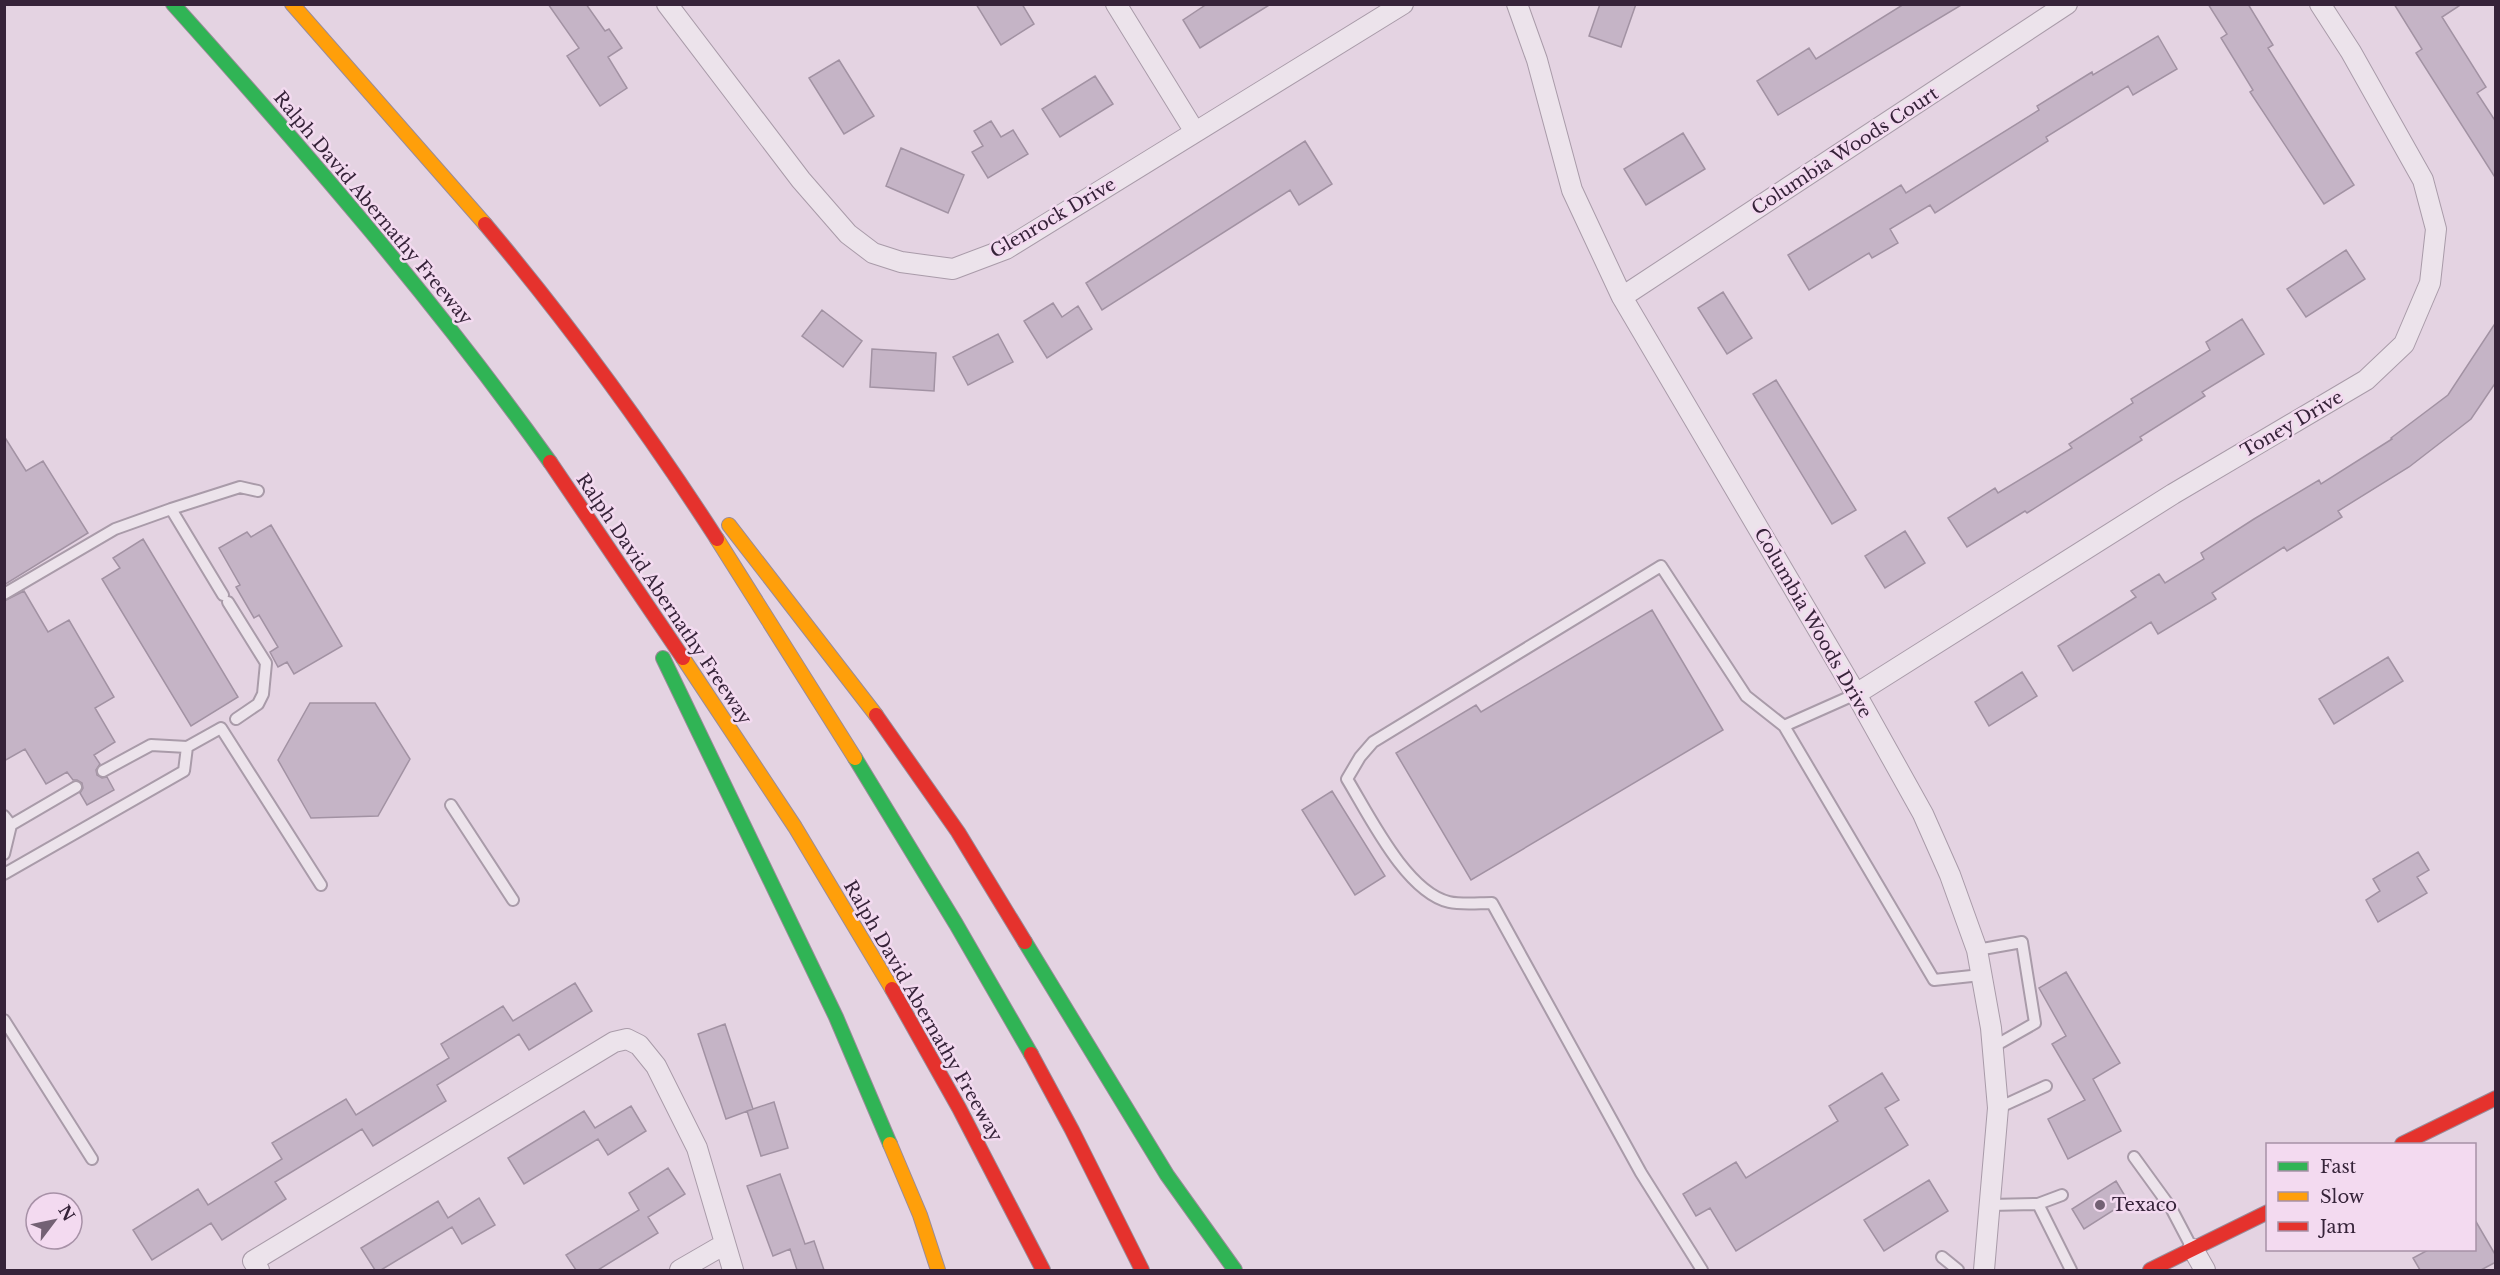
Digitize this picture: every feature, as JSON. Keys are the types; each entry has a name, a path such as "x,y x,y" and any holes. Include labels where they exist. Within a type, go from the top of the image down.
{"main road":[{"name":"Ralph David Abernathy Freeway","path":"173,4 269,110 380,240 480,368 596,529 805,842 909,1017 1009,1201 1043,1270"},
{"path":"292,4 409,134 568,324 702,491"},
{"path":"568,324 680,484 774,627 903,835 1030,1052 1112,1205 1142,1270"},
{"path":"717,510 784,593 876,715 958,832 1167,1175 1234,1270"},
{"path":"596,529 836,1017 920,1215 938,1270"},
{"path":"2404,1143 2494,1105"},
{"path":"2150,1270 2266,1213"}],"street":[{"name":"Glenrock Drive","path":"668,4 801,180 848,234 873,253 901,262 953,269 1006,249 1403,4"},
{"path":"1116,4 1195,132"},
{"name":"Columbia Woods Drive","path":"1517,4 1537,60 1572,189 1622,297 1856,694 1923,814 1950,875 1977,950 1993,1047 1998,1108 1984,1270"},
{"name":"Columbia Woods Court","path":"1622,297 2067,4"},
{"name":"Toney Drive","path":"1856,694 2173,494 2366,380 2404,344 2430,283 2436,229 2423,180 2320,4"},
{"path":"259,1270 253,1261 614,1042 627,1039 639,1045 656,1066 697,1148 733,1270"},
{"path":"680,1270 725,1244"},
{"path":"2193,1249 2205,1270"}],"lane":[{"path":"4,594 115,529 240,488 258,492"},
{"path":"104,771 151,745 187,747 258,704 263,694 266,663 171,509"},
{"path":"1702,1270 1641,1173 1492,903 1449,902 1423,889 1405,872 1347,779 1360,757 1373,742 1661,566 1746,696 1784,726 1934,980 1981,975"},
{"path":"1784,726 1856,694"},
{"path":"229,723 321,885"},
{"path":"4,874 184,771 187,747"},
{"path":"4,854 8,820 76,787"},
{"path":"451,806 513,900"},
{"path":"1977,950 2022,942 2035,1023 1993,1047"},
{"path":"4,1020 92,1159"},
{"path":"1998,1108 2046,1086"},
{"path":"2134,1157 2170,1209 2193,1249"},
{"path":"1989,1205 2037,1204 2062,1195"},
{"path":"2037,1204 2071,1270"},
{"path":"1942,1257 1958,1270"}],"building":[{"path":"548,4 586,4 605,31 609,29 622,48 608,57 627,88 600,106 567,56 579,48"},
{"path":"976,4 1022,4 1034,24 1001,45"},
{"path":"1207,4 1271,4 1200,48 1183,20"},
{"path":"1600,4 1636,4 1621,47 1589,36"},
{"path":"1904,4 1963,4 1778,115 1757,81 1809,48 1816,59"},
{"path":"2208,4 2248,4 2273,45 2268,48 2354,185 2324,204 2250,92 2253,90 2221,38 2227,34"},
{"path":"2394,4 2462,4 2442,17 2486,87 2477,93 2496,122 2496,179 2416,53 2422,49"},
{"path":"2158,36 2177,69 2133,95 2128,86 2046,137 2048,141 1935,213 1930,205 1890,229 1898,243 1872,258 1869,253 1809,290 1788,255 1901,185 1906,193 2039,110 2037,106 2092,72 2093,75"},
{"path":"839,60 874,116 844,134 809,78"},
{"path":"1095,76 1113,104 1060,137 1042,109"},
{"path":"991,121 1001,137 1013,130 1028,154 988,178 972,152 983,146 974,131"},
{"path":"1683,133 1705,169 1646,205 1624,169"},
{"path":"1305,141 1332,184 1299,205 1290,190 1102,310 1086,283"},
{"path":"901,148 964,175 948,213 886,186"},
{"path":"2346,250 2365,279 2306,317 2287,289"},
{"path":"1723,292 1752,338 1727,354 1698,308"},
{"path":"1053,303 1062,317 1078,306 1092,329 1047,358 1024,321"},
{"path":"822,310 862,341 843,367 802,336"},
{"path":"2242,319 2264,354 2202,392 2205,396 2140,437 2142,440 2027,513 2025,511 1967,547 1948,518 1995,488 1998,493 2072,448 2069,444 2133,403 2131,399 2210,350 2206,342"},
{"path":"2496,322 2496,382 2471,419 2409,467 2338,511 2342,517 2287,551 2284,547 2212,593 2216,599 2158,634 2151,622 2073,671 2058,646 2136,597 2131,591 2159,574 2165,583 2204,559 2201,553 2254,519 2319,480 2321,484 2392,439 2448,395"},
{"path":"998,334 1013,362 968,385 953,357"},
{"path":"872,349 936,353 934,391 870,387"},
{"path":"1776,380 1856,510 1832,524 1753,394"},
{"path":"4,436 26,471 43,461 88,533 4,585"},
{"path":"271,525 342,646 294,674 287,662 278,667 270,652 278,647 259,615 254,618 236,587 240,585 219,548 247,532 251,537"},
{"path":"1905,531 1925,563 1885,588 1865,556"},
{"path":"143,539 238,697 191,726 102,579 120,568 113,558"},
{"path":"24,591 48,632 69,620 114,697 95,708 115,742 94,755 100,764 96,770 97,775 102,778 107,777 114,790 87,805 80,793 83,788 82,783 73,780 67,772 46,784 25,749 4,761 4,601"},
{"path":"1652,610 1723,730 1471,880 1396,753 1476,705 1481,712"},
{"path":"2388,657 2403,681 2334,724 2319,699"},
{"path":"2022,672 2037,696 1989,726 1975,702"},
{"path":"310,703 375,703 410,759 378,816 311,818 278,760"},
{"path":"1332,791 1385,876 1355,895 1302,810"},
{"path":"2418,852 2429,870 2417,877 2427,893 2378,922 2366,900 2380,891 2373,879"},
{"path":"2066,972 2120,1063 2093,1079 2121,1131 2068,1159 2048,1119 2085,1100 2052,1044 2066,1036 2039,988"},
{"path":"575,983 592,1011 529,1050 519,1034 437,1085 446,1101 373,1146 362,1129 275,1182 286,1199 222,1240 211,1223 152,1260 133,1230 198,1189 208,1205 282,1159 272,1143 346,1099 356,1115 449,1058 441,1044 503,1006 513,1021"},
{"path":"725,1024 753,1109 726,1119 698,1034"},
{"path":"1882,1073 1899,1100 1885,1108 1908,1145 1736,1251 1710,1208 1696,1216 1683,1194 1736,1162 1746,1178 1838,1121 1829,1106"},
{"path":"774,1102 788,1148 761,1156 747,1111"},
{"path":"631,1106 646,1131 608,1155 598,1139 524,1184 508,1158 584,1111 595,1128"},
{"path":"668,1168 685,1194 648,1217 658,1233 598,1270 576,1270 566,1255 639,1210 629,1193"},
{"path":"780,1174 805,1244 814,1241 824,1270 797,1270 790,1249 773,1256 747,1186"},
{"path":"1929,1180 1948,1211 1884,1251 1864,1220"},
{"name":"Texaco","path":"2116,1181 2128,1201 2084,1229 2072,1209"},
{"path":"479,1198 495,1225 462,1244 452,1227 381,1270 375,1270 361,1248 438,1201 448,1218"},
{"path":"2476,1222 2496,1256 2496,1262 2481,1270 2420,1270 2413,1258 2426,1251 2476,1251"}],"traffic: fast":[{"path":"173,4 271,115 415,285 550,462"},
{"path":"663,658 836,1017 890,1144"},
{"path":"855,758 956,924 1031,1054"},
{"path":"1025,942 1167,1175 1235,1270"}],"traffic: slow":[{"path":"292,4 485,224"},
{"path":"729,525 876,715"},
{"path":"717,539 855,758"},
{"path":"683,658 795,827 892,989"},
{"path":"890,1144 920,1215 938,1270"}],"traffic: jam":[{"path":"485,224 606,378 663,457 717,539"},
{"path":"550,462 683,658"},
{"path":"876,715 958,832 1025,942"},
{"path":"892,989 959,1108 1043,1270"},
{"path":"1031,1054 1142,1270"},
{"path":"2404,1143 2496,1098"},
{"path":"2150,1270 2266,1213"}],"place":[{"name":"Texaco","path":"2100,1205"}]}
